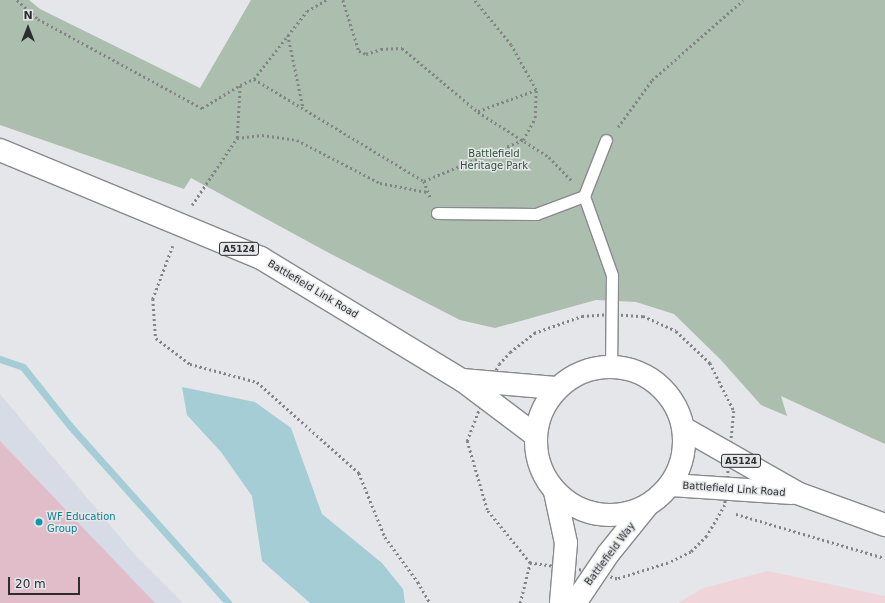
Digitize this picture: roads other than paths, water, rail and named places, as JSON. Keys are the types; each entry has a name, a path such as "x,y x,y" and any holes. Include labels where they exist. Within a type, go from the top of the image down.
{"main road":[{"name":"Battlefield Link Road","path":"0,150 262,258 462,380 535,435"},
{"path":"555,492 570,504 594,514 621,515 646,507 671,485 684,455 685,429 671,395 645,374 611,366 582,371 556,388 542,409 535,435 538,461 555,492 566,543 562,603"},
{"name":"Battlefield Link Road","path":"462,380 556,388"},
{"name":"Battlefield Link Road","path":"685,429 797,493 885,525"},
{"name":"Battlefield Link Road","path":"671,485 797,493"},
{"name":"Battlefield Way","path":"575,603 608,554 646,507"}],"lane":[{"path":"606,140 584,196 612,275 611,366"},
{"path":"437,213 536,214 584,196"}],"water":[{"path":"182,387 255,402 291,428 322,514 382,563 403,589 405,603 310,603 262,561 252,496 221,452 187,415"}],"waterway":[{"path":"0,359 23,367 70,426 228,603"}],"place":[{"name":"WF Education Group","path":"39,522"}],"park label":[{"name":"Battlefield Heritage Park","path":"494,158"}]}
